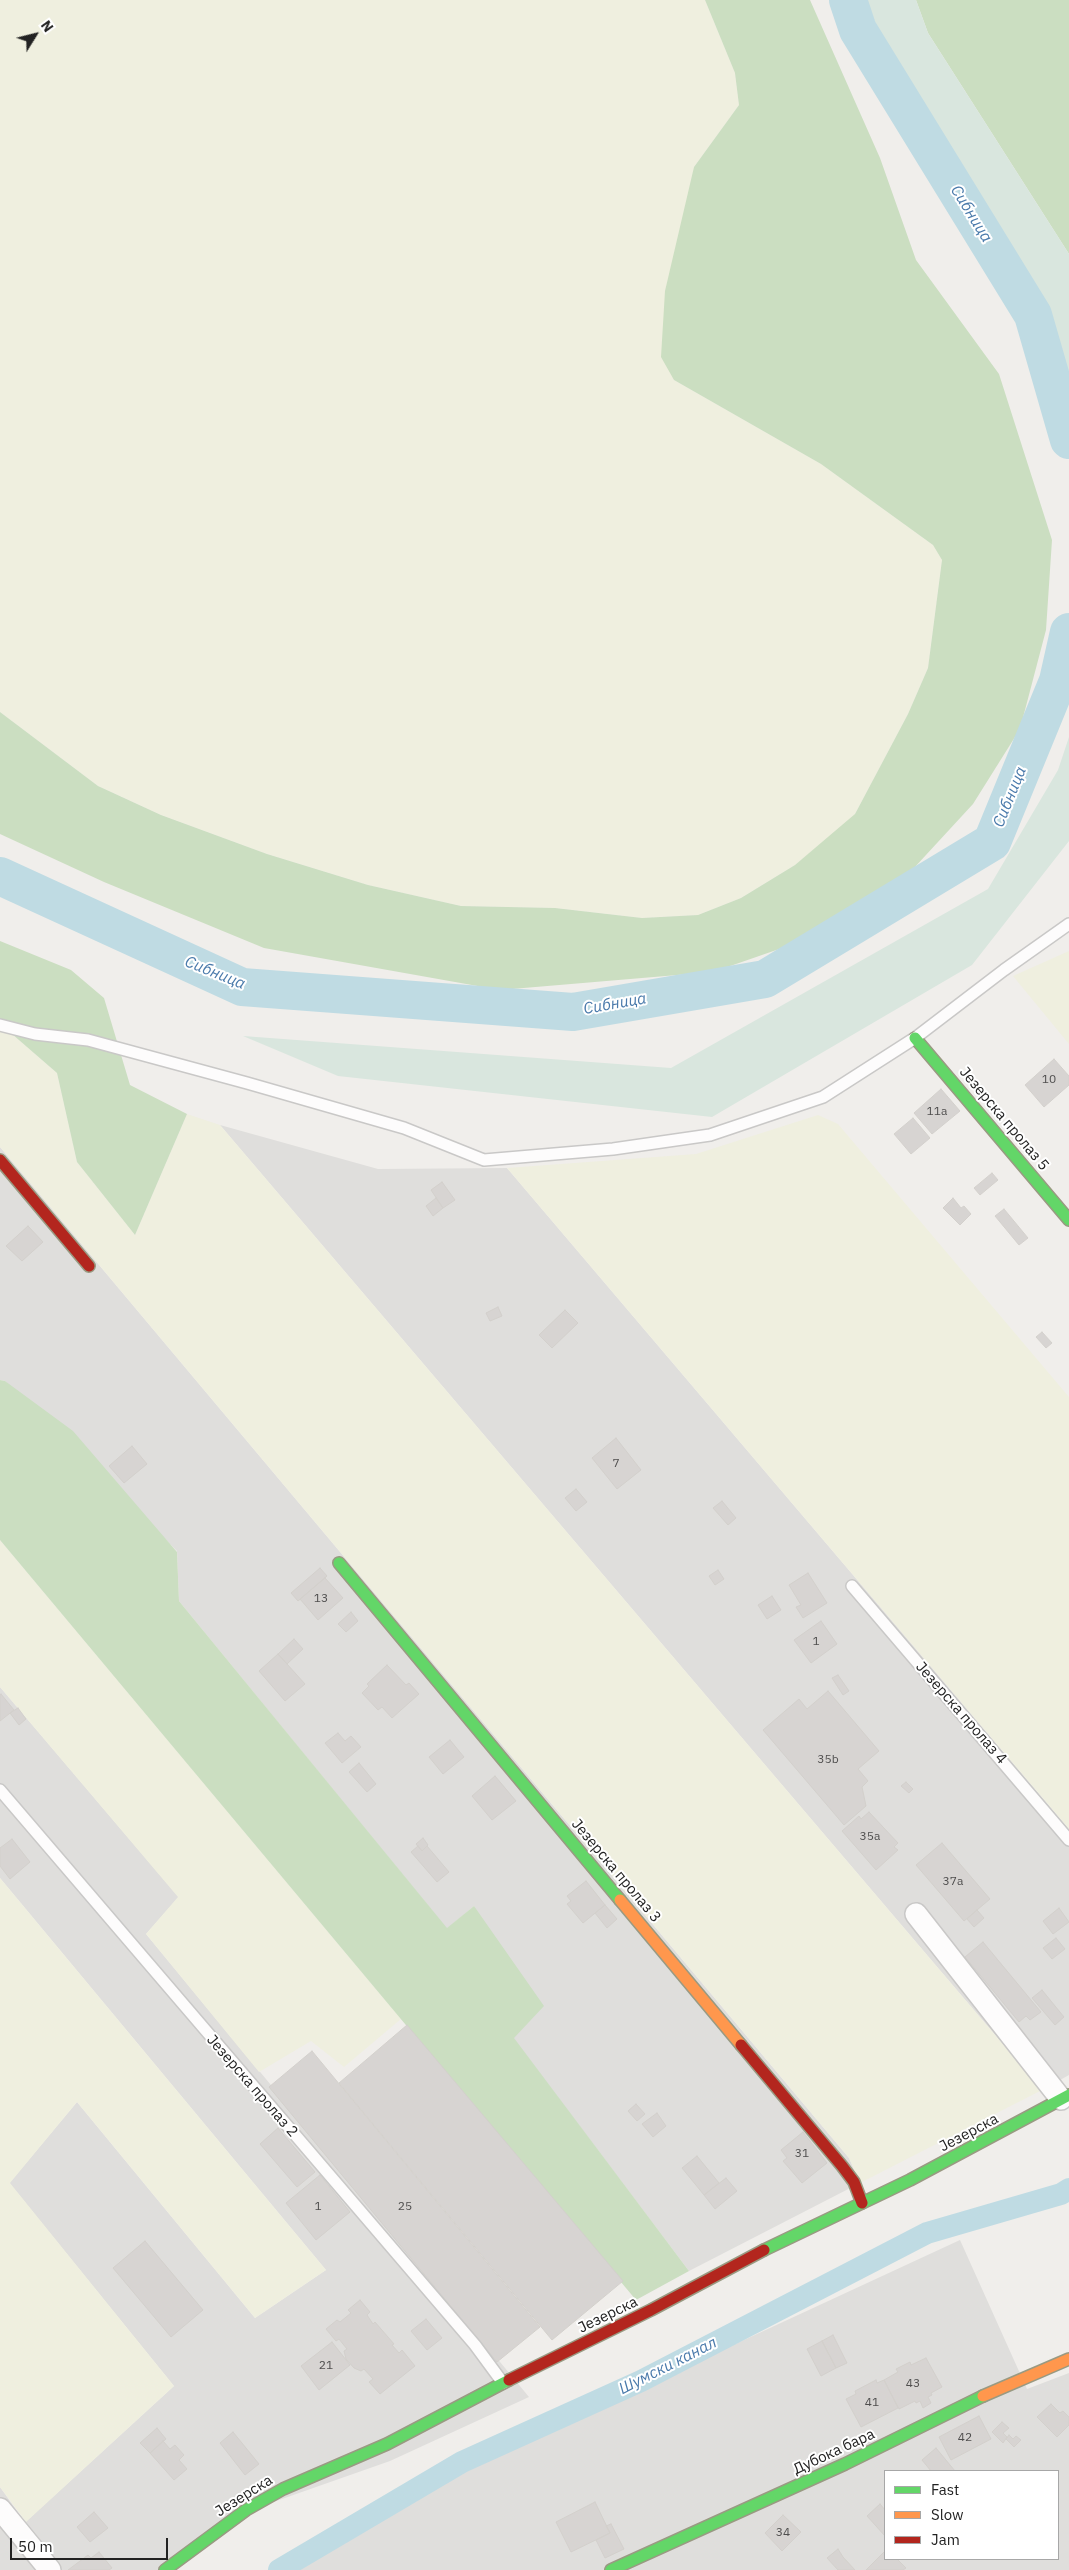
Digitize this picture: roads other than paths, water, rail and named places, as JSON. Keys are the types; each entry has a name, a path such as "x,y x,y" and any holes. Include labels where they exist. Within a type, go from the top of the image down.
{"street":[{"name":"Језерска пролаз 5","path":"915,1038 1069,1220"},
{"path":"0,1160 89,1266"},
{"name":"Језерска пролаз 3","path":"339,1563 842,2166 854,2182 862,2202"},
{"path":"916,1914 1065,2097"},
{"name":"Језерска","path":"165,2570 246,2510 283,2489 386,2444 503,2383 651,2310 780,2241 999,2134 1065,2097"},
{"name":"Дубока бара","path":"611,2570 845,2464 996,2390 1069,2359"},
{"path":"0,2508 50,2570"}],"lane":[{"path":"0,1025 35,1034 88,1040 246,1083 404,1128 484,1160 613,1149 710,1135 823,1097 915,1038 1004,970 1069,924"},
{"name":"Језерска пролаз 4","path":"852,1586 1069,1840"},
{"name":"Језерска пролаз 2","path":"0,1790 475,2345 503,2383"}],"waterway":[{"name":"Сибница","path":"848,0 858,30 1033,315 1069,440"},
{"name":"Сибница","path":"0,876 242,987 573,1012 765,979 992,842 1058,681 1069,632"},
{"name":"Шумски канал","path":"279,2570 462,2462 641,2381 927,2233 1061,2194 1069,2189"}]}
